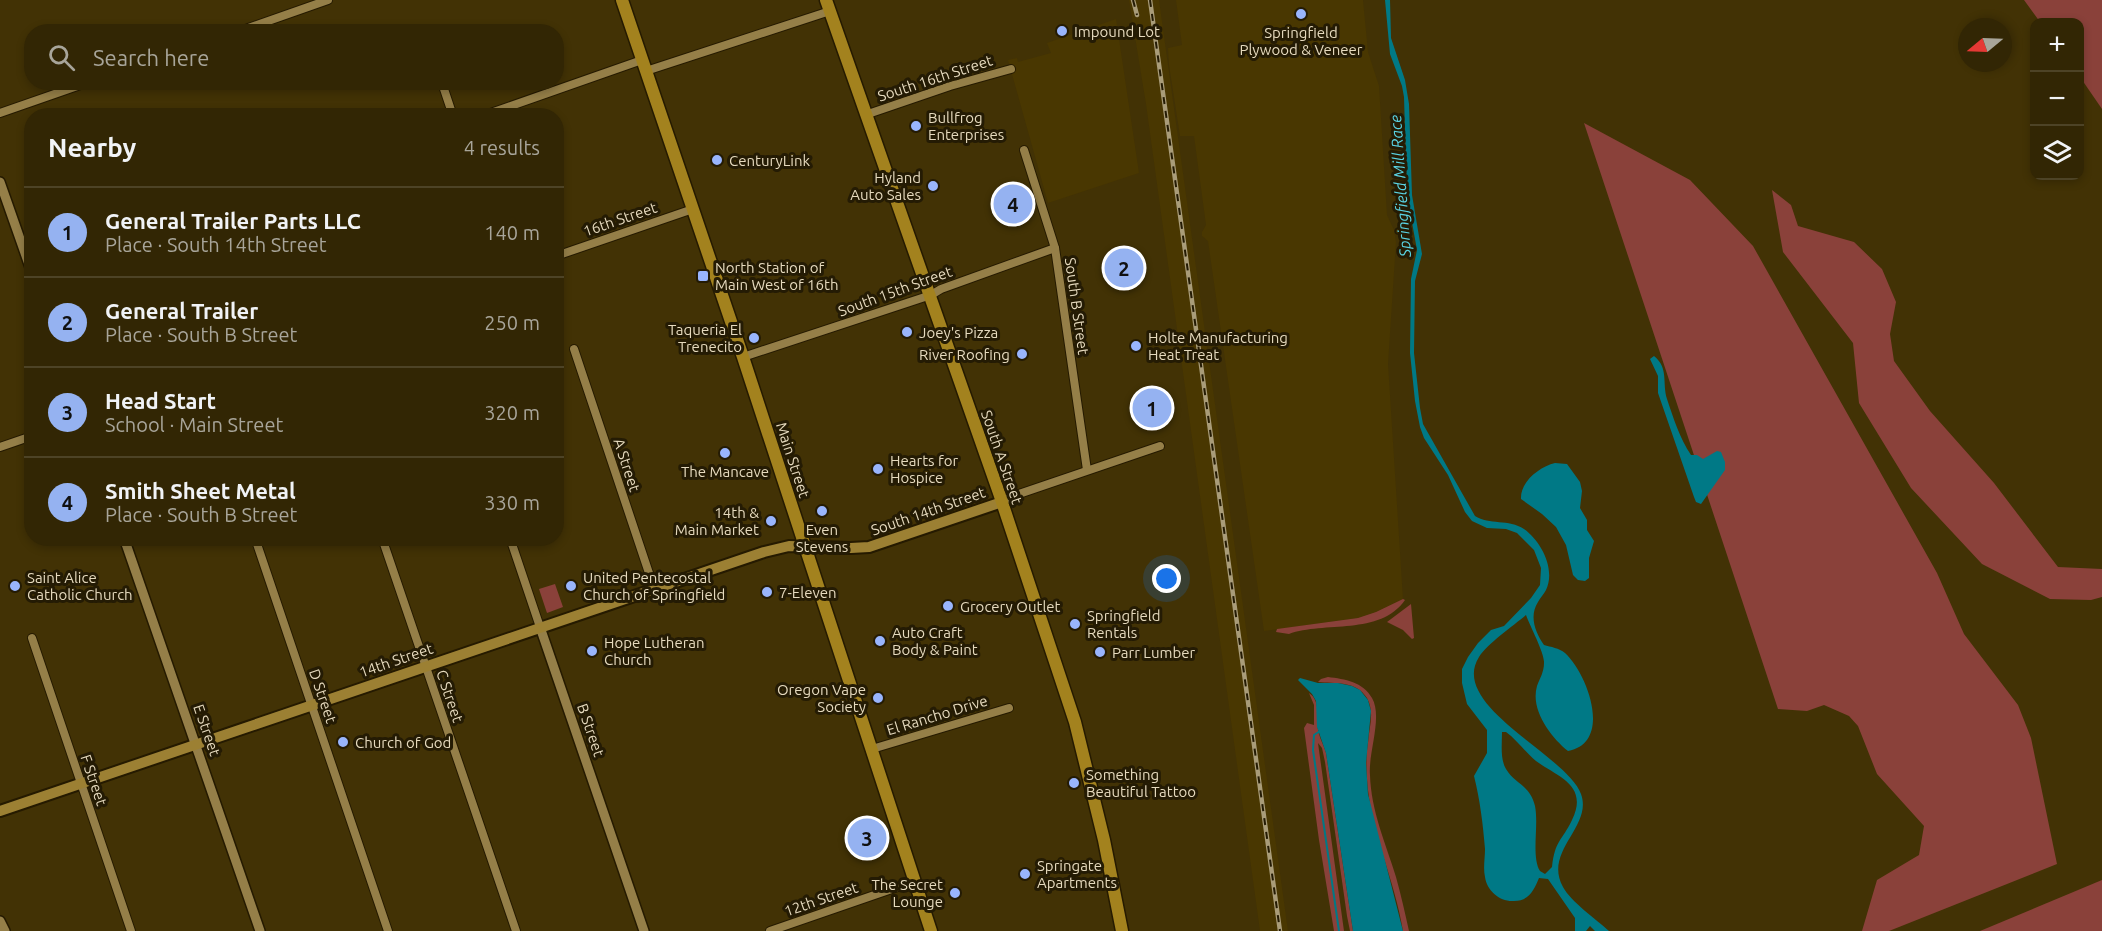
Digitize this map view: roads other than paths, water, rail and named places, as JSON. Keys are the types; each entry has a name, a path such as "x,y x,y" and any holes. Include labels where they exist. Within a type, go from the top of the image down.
{"main road":[{"name":"Main Street","path":"622,0 743,357 931,931"},
{"name":"South A Street","path":"828,6 931,296 1075,722 1104,840 1122,931"},
{"name":"South 14th Street","path":"805,546 869,547 1002,502"},
{"name":"14th Street","path":"0,812 654,588 764,552 789,546 805,546"}],"street":[{"path":"260,24 328,0"},
{"path":"508,108 828,6"},
{"name":"South 16th Street","path":"868,114 1011,69"},
{"path":"0,113 66,90"},
{"path":"444,90 450,108"},
{"name":"South B Street","path":"1024,150 1054,248 1087,470"},
{"path":"0,182 24,251"},
{"name":"16th Street","path":"564,253 693,209"},
{"name":"South 15th Street","path":"743,357 931,296 941,289 1054,248"},
{"name":"A Street","path":"574,350 654,588"},
{"path":"0,447 24,439"},
{"name":"South 14th Street","path":"1002,502 1013,496 1160,446"},
{"name":"E Street","path":"127,546 260,931"},
{"name":"D Street","path":"258,546 388,931"},
{"name":"C Street","path":"385,546 516,931"},
{"name":"B Street","path":"513,546 644,931"},
{"name":"F Street","path":"32,638 132,931"},
{"name":"El Rancho Drive","path":"872,749 1010,708"},
{"name":"12th Street","path":"770,931 915,881"},
{"path":"0,921 4,931"}],"water":[{"path":"1385,0 1390,0 1391,38 1405,80 1409,104 1412,195 1422,254 1415,281 1414,353 1423,424 1475,516 1518,526 1530,534 1541,548 1548,565 1549,582 1535,607 1534,624 1544,645 1565,653 1582,676 1592,707 1593,722 1590,735 1582,745 1568,751 1549,731 1539,713 1536,695 1544,659 1526,615 1483,652 1479,657 1474,675 1480,694 1494,712 1555,763 1571,779 1581,794 1583,806 1580,817 1563,850 1559,862 1559,874 1563,887 1572,899 1609,931 1595,931 1590,926 1586,931 1575,931 1575,918 1548,879 1539,878 1533,891 1519,901 1499,898 1486,882 1482,821 1474,776 1487,753 1487,730 1467,704 1462,683 1462,669 1478,643 1491,630 1504,626 1531,598 1540,585 1541,568 1534,550 1517,533 1506,529 1487,528 1472,521 1465,512 1448,475 1424,438 1420,427 1410,353 1411,279 1417,250 1407,195 1404,97 1390,54","holes":["1502,732 1506,732 1536,761 1569,783 1577,798 1572,820 1557,846 1552,867 1545,874 1537,865 1536,814 1533,799 1506,769 1503,761"]},
{"path":"1654,356 1662,366 1667,399 1680,435 1691,455 1697,455 1703,459 1717,451 1721,452 1725,462 1725,470 1701,504 1696,502 1694,497 1658,393 1658,376 1650,359"},
{"path":"1555,463 1567,464 1580,482 1582,491 1580,508 1587,520 1587,530 1594,541 1589,558 1589,578 1585,581 1578,580 1573,575 1566,545 1556,527 1521,499 1527,481 1543,468"},
{"path":"1300,678 1318,683 1352,686 1360,690 1368,700 1371,711 1366,763 1368,794 1403,931 1353,931 1326,753 1317,727 1316,701 1298,680"}],"waterway":[{"path":"1320,731 1314,735 1313,750 1339,931"}],"railway":[{"path":"1133,0 1137,15"},
{"path":"1150,0 1280,931"}],"place":[{"name":"Springfield Plywood & Veneer","path":"1301,14"},
{"name":"Impound Lot","path":"1062,31"},
{"name":"Bullfrog Enterprises","path":"916,126"},
{"name":"CenturyLink","path":"717,160"},
{"name":"Hyland Auto Sales","path":"933,186"},
{"name":"Smith Sheet Metal","path":"1013,204"},
{"name":"General Trailer","path":"1124,268"},
{"name":"North Station of Main West of 16th","path":"703,276"},
{"name":"Joey's Pizza","path":"907,332"},
{"name":"Taqueria El Trenecito","path":"754,338"},
{"name":"Holte Manufacturing Heat Treat","path":"1136,346"},
{"name":"River Roofing","path":"1022,354"},
{"name":"General Trailer Parts LLC","path":"1152,408"},
{"name":"The Mancave","path":"725,453"},
{"name":"Hearts for Hospice","path":"878,469"},
{"name":"Even Stevens","path":"822,511"},
{"name":"14th & Main Market","path":"771,521"},
{"name":"Saint Alice Catholic Church","path":"15,586"},
{"name":"United Pentecostal Church of Springfield","path":"571,586"},
{"name":"7-Eleven","path":"767,592"},
{"name":"Grocery Outlet","path":"948,606"},
{"name":"Springfield Rentals","path":"1075,624"},
{"name":"Auto Craft Body & Paint","path":"880,641"},
{"name":"Hope Lutheran Church","path":"592,651"},
{"name":"Parr Lumber","path":"1100,652"},
{"name":"Oregon Vape Society","path":"878,698"},
{"name":"Church of God","path":"343,742"},
{"name":"Something Beautiful Tattoo","path":"1074,783"},
{"name":"Head Start","path":"867,838"},
{"name":"Springate Apartments","path":"1025,874"},
{"name":"The Secret Lounge","path":"955,893"}],"water label":[{"name":"Springfield Mill Race","path":"1400,186"}]}
